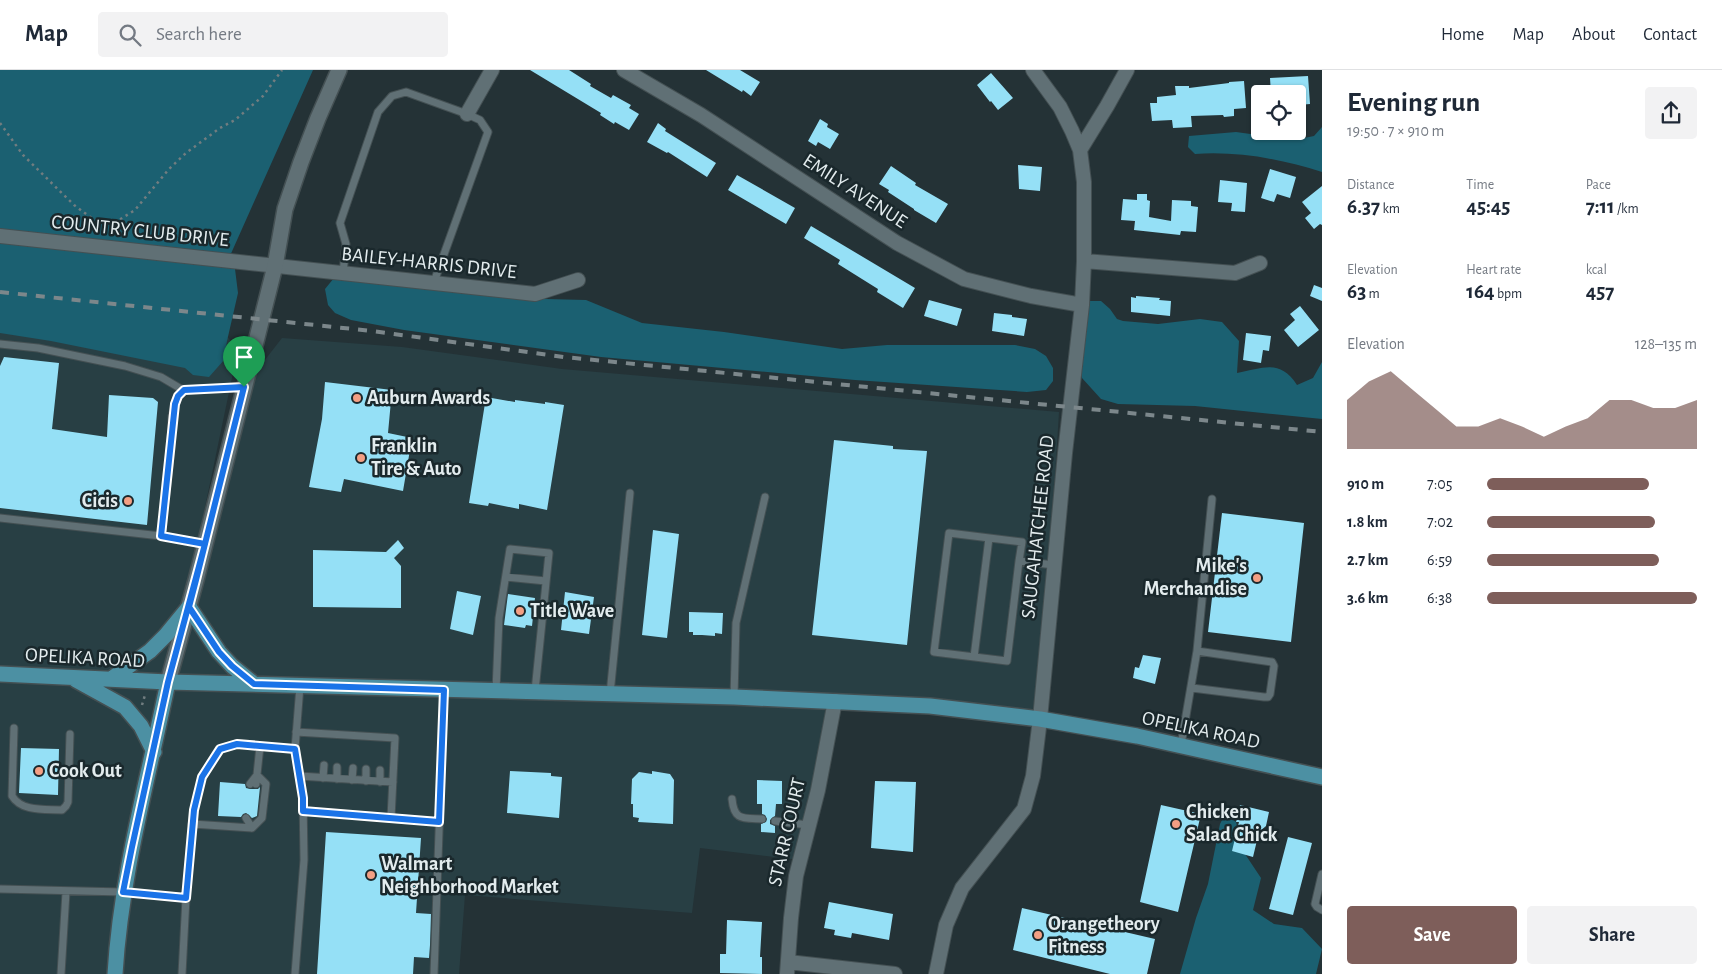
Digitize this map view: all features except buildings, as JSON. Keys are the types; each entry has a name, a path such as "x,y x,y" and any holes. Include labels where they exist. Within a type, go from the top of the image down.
{"main road":[{"path":"115,974 123,892 168,682 189,607 275,266 285,209 318,118 339,70"},
{"path":"110,679 150,651 189,607"},
{"path":"189,607 219,652 232,666 254,684"},
{"name":"OPELIKA ROAD","path":"0,674 168,682 734,697 930,706 1040,720 1137,736 1322,777"},
{"path":"73,678 125,707 141,726 154,752"}],"street":[{"path":"466,114 492,70"},
{"name":"EMILY AVENUE","path":"624,70 701,116 898,243 964,279 1031,296 1082,305"},
{"name":"SAUGAHATCHEE ROAD","path":"936,974 946,925 962,888 1024,809 1033,776 1040,720 1064,453 1082,305 1084,182 1080,150 1060,107 1033,70"},
{"path":"1080,150 1127,70"},
{"name":"COUNTRY CLUB DRIVE","path":"0,236 275,266"},
{"path":"1084,261 1235,273 1260,263"},
{"name":"BAILEY-HARRIS DRIVE","path":"275,266 535,294 578,280"},
{"name":"STARR COURT","path":"788,968 796,876 818,790 835,701"},
{"path":"788,968 895,974"}],"lane":[{"path":"343,274 346,244 340,223 378,112 392,96 406,92 480,120 488,132 434,282"},
{"path":"0,344 38,348 126,366 161,377 184,390 244,387"},
{"path":"161,536 171,448 172,416 178,396 184,390"},
{"path":"610,694 630,493"},
{"path":"734,697 736,623 765,497"},
{"path":"1181,745 1197,651 1212,499"},
{"path":"0,518 161,536 205,544"},
{"path":"949,533 989,538 1022,542 1007,661 934,652 949,533"},
{"path":"974,657 989,538"},
{"path":"496,691 499,618 510,549 549,553 535,692"},
{"path":"1020,561 1054,565"},
{"path":"506,577 546,581"},
{"path":"1192,688 1268,697 1274,666 1272,662 1197,651"},
{"path":"295,974 304,860 303,798 295,749 300,686"},
{"path":"434,974 444,690"},
{"path":"14,728 12,796 16,802 26,808 62,810 66,806 68,802 70,734"},
{"path":"296,732 395,738 391,818"},
{"path":"325,742 326,734"},
{"path":"339,734 339,743"},
{"path":"354,745 355,735"},
{"path":"368,736 368,746"},
{"path":"382,737 382,746"},
{"path":"182,974 192,824 202,777 220,749 237,744 295,749"},
{"path":"253,784 257,775 260,746"},
{"path":"323,778 324,766"},
{"path":"337,766 337,779"},
{"path":"352,780 353,768"},
{"path":"366,768 366,781"},
{"path":"380,770 380,782"},
{"path":"192,824 252,828 262,818 266,784 257,775"},
{"path":"299,776 393,782"},
{"path":"732,799 733,810 736,815 762,819"},
{"path":"303,811 439,822"},
{"path":"250,818 252,828"},
{"path":"775,821 808,825"},
{"path":"1322,874 1315,904 1322,910"},
{"path":"0,889 123,892 186,898"},
{"path":"61,974 66,892"}],"path":[{"path":"0,123 24,155 74,205 90,217 100,221 116,222 135,210 169,169 186,153 220,128 235,120 263,96 282,70"}],"shaded area":[{"path":"0,70 313,70 225,267 235,269 238,293 224,360 209,377 193,375 185,368 51,341 0,333"},
{"path":"1322,127 1322,172 1291,163 1259,157 1211,153 1195,154 1188,147 1189,136 1236,132 1251,134 1251,140 1306,140 1306,138 1314,136"},
{"path":"334,278 545,299 586,300 642,323 724,332 842,349 887,345 1015,345 1035,349 1046,356 1053,368 1053,381 1046,390 1027,392 855,380 601,357 404,330 351,320 335,313 328,305 325,289"},
{"path":"1090,301 1101,301 1117,319 1123,321 1158,324 1200,319 1222,322 1239,341 1237,373 1271,367 1278,368 1291,377 1297,385 1313,378 1322,362 1322,419 1195,406 1118,404 1101,399 1082,378 1080,363 1086,314"},
{"path":"0,307 221,330 238,349 171,670 244,387 282,338 402,347 562,369 1059,412 1040,719 835,701 800,860 700,848 692,913 465,895 459,974 0,974"},
{"path":"1228,816 1236,822 1243,851 1261,878 1253,910 1274,924 1302,928 1322,949 1316,974 1180,974 1208,884 1220,824 1223,818"}],"railway":[{"path":"0,292 372,331 564,357 1322,432"}],"place":[{"name":"Auburn Awards","path":"357,398"},
{"name":"Franklin Tire & Auto","path":"361,458"},
{"name":"Cicis","path":"128,501"},
{"name":"Mike's Merchandise","path":"1257,578"},
{"name":"Title Wave","path":"520,611"},
{"name":"Cook Out","path":"39,771"},
{"name":"Chicken Salad Chick","path":"1176,824"},
{"name":"Walmart Neighborhood Market","path":"371,875"},
{"name":"Orangetheory Fitness","path":"1038,935"}],"route":[{"path":"244,387 184,390 178,396 172,416 171,448 161,536 205,544 196,580 189,607 168,682 123,892 186,898 192,824 202,777 220,749 237,744 295,749 303,798 303,811 439,822 444,690 254,684 232,666 219,652 189,607 196,580 244,387"}]}
